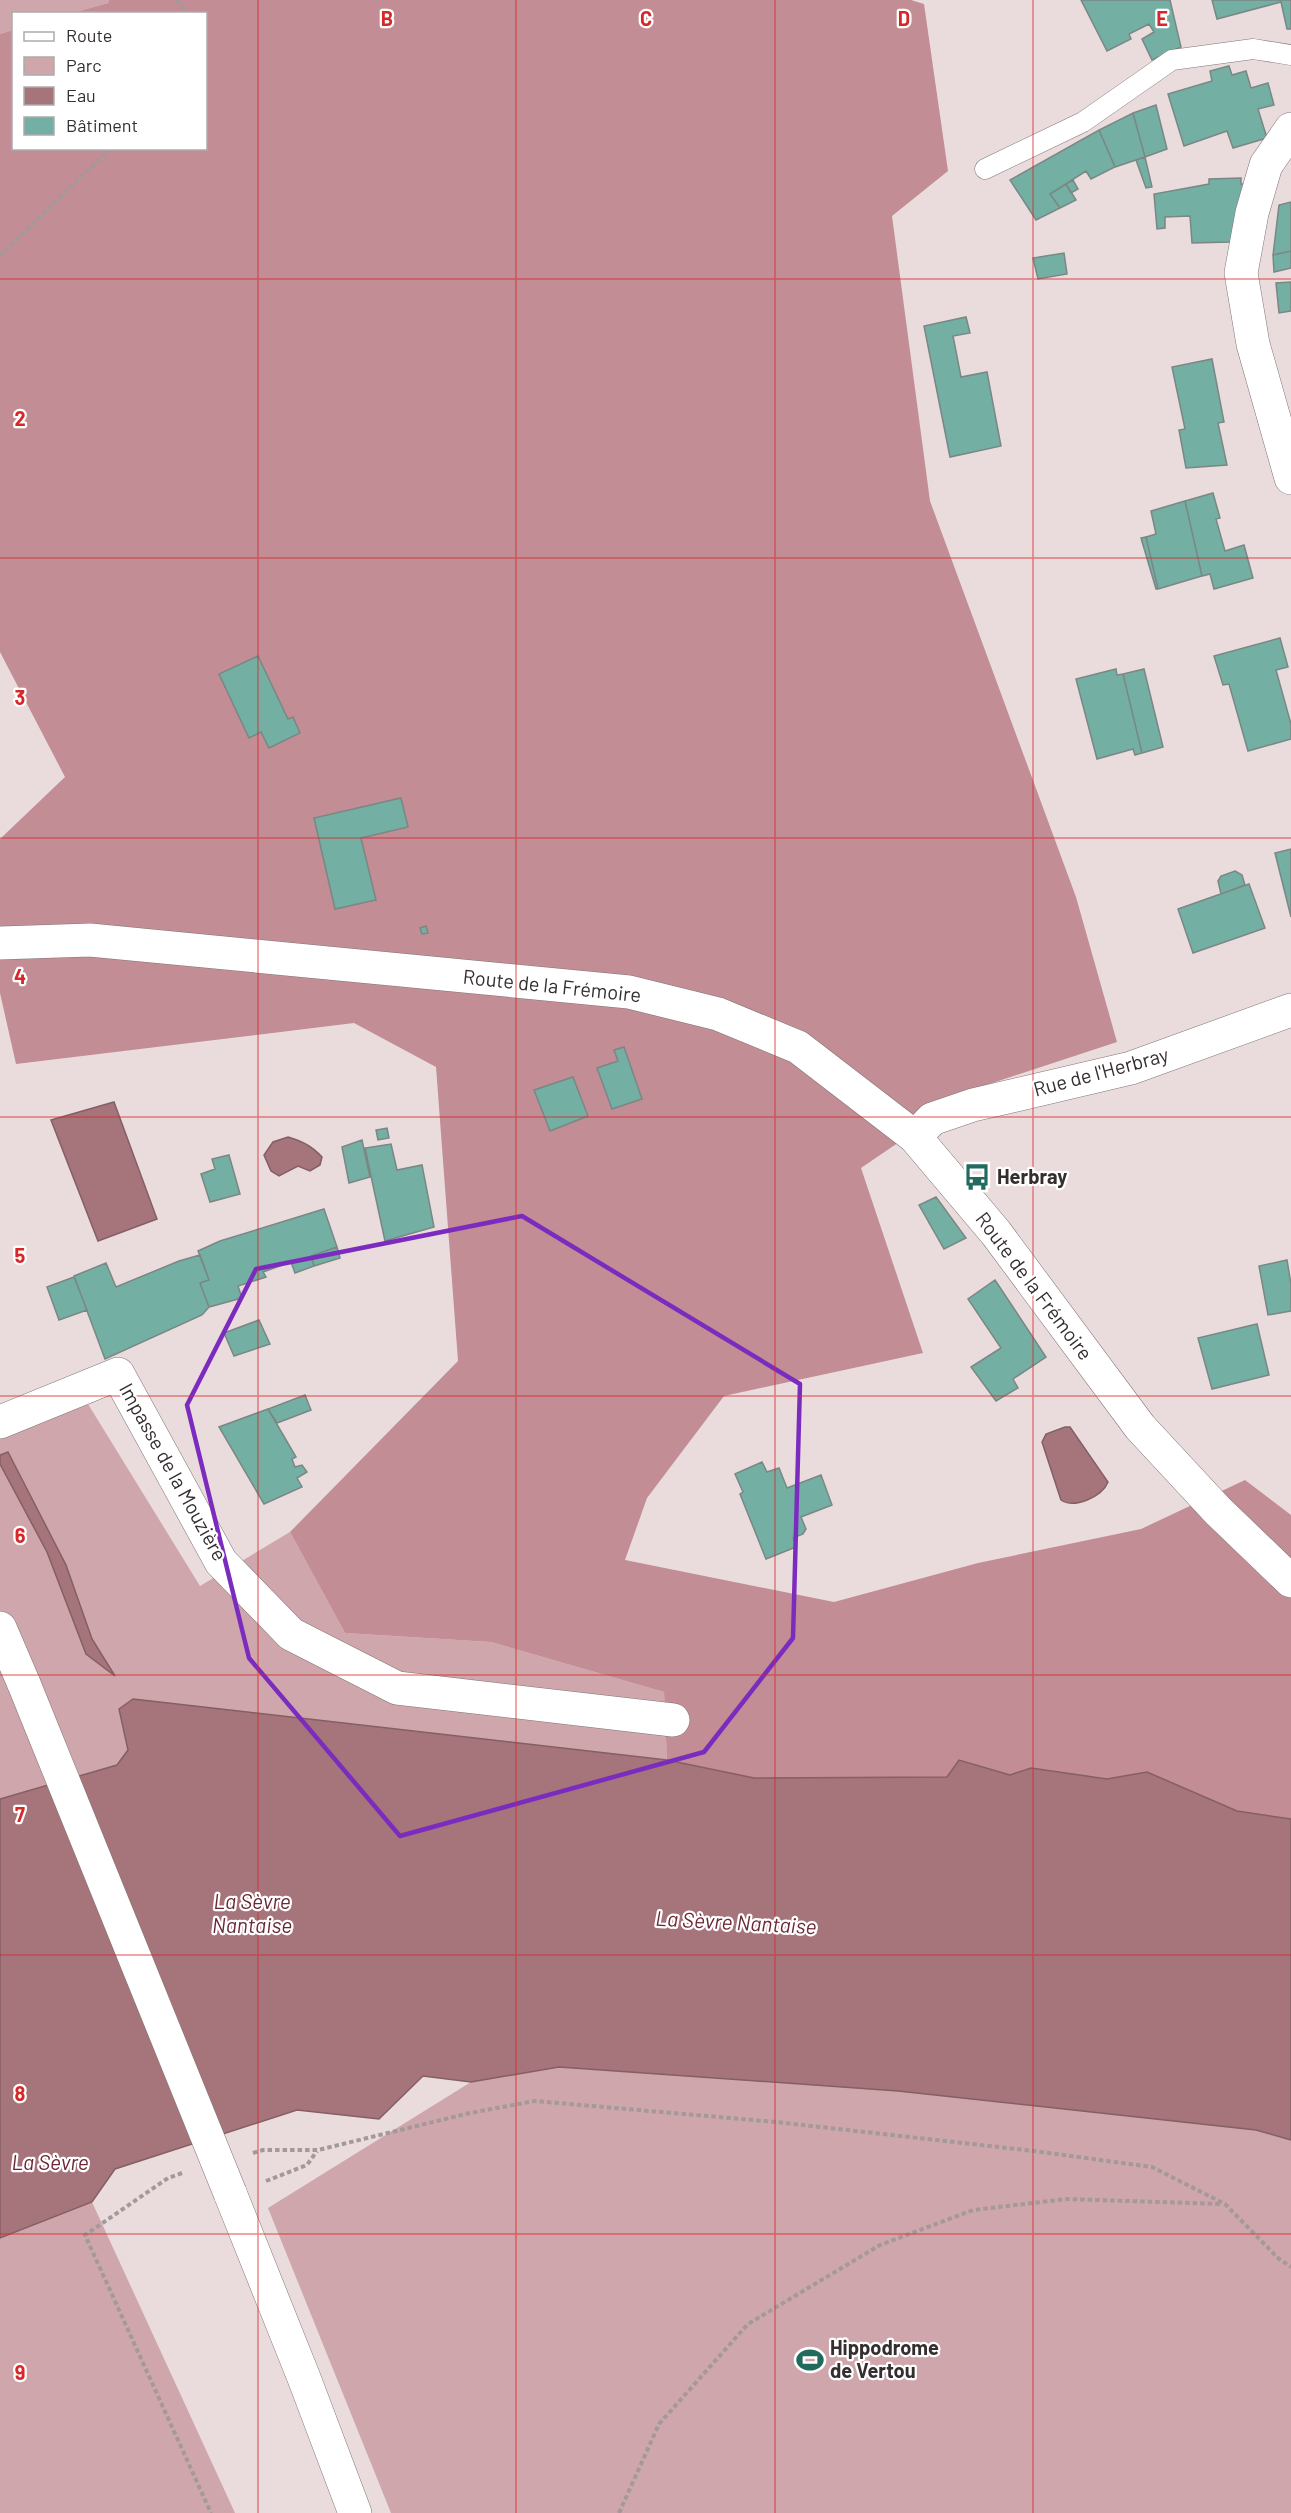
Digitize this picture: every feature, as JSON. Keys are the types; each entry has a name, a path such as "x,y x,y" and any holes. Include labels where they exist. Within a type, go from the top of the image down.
{"street":[{"path":"1291,129 1266,165 1252,213 1241,273 1253,344 1291,478"},
{"name":"Route de la Frémoire","path":"0,943 90,940 629,992 718,1014 798,1047 915,1137 996,1233 1140,1427 1218,1511 1291,1581"},
{"name":"Rue de l'Herbray","path":"915,1137 932,1119 973,1105 1131,1068 1291,1010"},
{"name":"Impasse de la Mouzière","path":"0,1422 118,1374 221,1562 291,1634 397,1689 673,1720"},
{"path":"0,1628 230,2193 355,2513"}],"lane":[{"path":"985,169 1083,122 1172,60 1253,49 1291,55"}],"path":[{"path":"0,256 109,150"},
{"path":"262,2150 318,2150 470,2113 536,2101 788,2124 1035,2151 1152,2167 1225,2204 1278,2258 1291,2267"},
{"path":"230,2193 307,2165 318,2150"},
{"path":"168,2178 85,2235 211,2513"},
{"path":"618,2513 659,2424 748,2324 880,2245 974,2210 1067,2199 1225,2204"}],"highlighted area":[{"path":"522,1216 800,1384 793,1638 704,1752 400,1836 249,1658 187,1405 256,1269"}],"green space":[{"path":"0,0 109,0 108,3 76,12 12,12 12,30 0,34"},
{"path":"88,1404 200,1586 290,1532 345,1633 491,1642 664,1692 667,1760 133,1699 119,1709 128,1750 117,1765 0,1799 0,1438"},
{"name":"Hippodrome de Vertou","path":"559,2067 898,2091 1256,2130 1291,2140 1291,2513 391,2513 268,2208 471,2082"},
{"path":"92,2202 235,2513 0,2513 0,2238"}],"shaded area":[{"path":"109,0 911,0 924,4 948,171 892,216 930,501 1076,897 1117,1042 980,1087 861,1168 923,1353 724,1396 647,1498 625,1560 834,1602 978,1563 1141,1529 1245,1480 1291,1515 1291,1819 1237,1811 1147,1773 1107,1779 1031,1768 1010,1775 959,1760 947,1777 754,1778 667,1760 664,1692 491,1642 345,1633 290,1532 458,1361 436,1067 354,1023 16,1064 0,993 0,839 65,777 0,652 0,34 12,30 12,150 207,150 207,12 76,12 108,3"}],"water":[{"path":"114,1102 157,1219 98,1241 51,1120"},
{"path":"288,1137 302,1142 322,1157 320,1165 310,1171 298,1166 279,1176 271,1171 264,1155 273,1142"},
{"path":"1070,1427 1108,1482 1094,1497 1080,1502 1061,1500 1042,1442 1046,1434"},
{"path":"8,1452 66,1565 92,1639 115,1676 86,1654 47,1552 0,1464 0,1455"},
{"name":"La Sèvre Nantaise","path":"133,1699 667,1760 754,1778 947,1777 959,1760 1010,1775 1031,1768 1107,1779 1147,1772 1237,1811 1291,1819 1291,2140 1256,2130 898,2091 559,2067 471,2082 423,2076 379,2119 297,2110 115,2169 92,2202 0,2238 0,1799 117,1765 128,1750 119,1709"}],"building":[{"path":"1081,0 1170,0 1181,47 1152,60 1142,39 1154,32 1149,24 1129,34 1131,39 1107,51"},
{"path":"1212,0 1291,0 1291,29 1287,29 1281,2 1217,19"},
{"path":"1229,66 1232,75 1246,71 1251,88 1268,83 1274,105 1258,109 1267,138 1233,148 1227,131 1184,146 1168,94 1212,81 1210,71"},
{"path":"1156,105 1167,149 1145,157 1133,113"},
{"path":"1133,113 1145,157 1115,167 1099,130"},
{"path":"1099,130 1115,167 1091,179 1086,171 1050,194 1060,208 1036,220 1010,180"},
{"path":"1145,157 1152,187 1146,188 1136,160"},
{"path":"1241,178 1241,184 1246,184 1231,242 1192,243 1190,216 1165,217 1165,228 1157,229 1154,194 1209,184 1209,179"},
{"path":"1073,180 1078,189 1071,193 1066,184"},
{"path":"1066,184 1076,200 1060,208 1050,194"},
{"path":"1291,202 1291,251 1273,255 1279,205"},
{"path":"1291,251 1291,268 1274,272 1273,255"},
{"path":"1064,253 1067,274 1038,279 1033,258"},
{"path":"1291,282 1291,311 1279,313 1276,283"},
{"path":"966,317 970,333 953,336 961,377 987,372 1001,446 950,457 924,326"},
{"path":"1212,359 1224,422 1218,423 1227,465 1186,468 1179,430 1185,429 1172,367"},
{"path":"1213,493 1220,518 1216,519 1225,551 1244,545 1253,578 1214,589 1210,574 1202,576 1185,501"},
{"path":"1185,501 1202,576 1158,589 1146,537 1156,534 1151,511"},
{"path":"1146,537 1158,589 1156,589 1141,538"},
{"path":"1280,638 1288,667 1276,670 1291,724 1291,739 1248,751 1229,684 1223,685 1214,656"},
{"path":"258,656 288,719 293,717 300,733 269,748 261,732 249,738 219,674"},
{"path":"1116,669 1117,675 1123,674 1142,753 1135,755 1133,749 1097,759 1076,679"},
{"path":"1144,669 1163,747 1142,753 1123,674"},
{"path":"401,798 408,827 361,838 376,900 335,909 314,818"},
{"path":"1291,849 1291,917 1275,853"},
{"path":"1235,871 1242,875 1245,885 1221,894 1218,881 1221,876"},
{"path":"1249,884 1265,928 1193,953 1178,909"},
{"path":"426,926 428,933 422,934 420,928"},
{"path":"624,1047 642,1099 612,1109 597,1068 618,1061 614,1050"},
{"path":"573,1077 588,1116 550,1131 534,1090"},
{"path":"387,1128 389,1138 378,1140 376,1130"},
{"path":"362,1140 370,1177 349,1183 342,1147"},
{"path":"391,1144 397,1170 422,1165 434,1227 385,1241 365,1148"},
{"path":"229,1155 240,1194 210,1202 201,1174 215,1169 212,1159"},
{"path":"936,1197 966,1238 944,1249 919,1205"},
{"path":"324,1209 337,1247 311,1256 314,1266 295,1273 291,1262 263,1272 266,1277 238,1286 242,1298 209,1307 200,1283 209,1280 198,1251 220,1241"},
{"path":"337,1247 340,1258 314,1266 311,1256"},
{"path":"200,1255 209,1280 200,1283 209,1307 202,1315 105,1359 74,1276 106,1263 116,1287 179,1261"},
{"path":"1287,1260 1291,1284 1291,1311 1268,1315 1259,1266"},
{"path":"74,1277 87,1310 59,1320 47,1287"},
{"path":"995,1280 1046,1357 1013,1379 1018,1388 996,1401 971,1367 1001,1348 968,1299"},
{"path":"259,1320 270,1344 234,1356 224,1333"},
{"path":"1257,1324 1269,1375 1212,1389 1198,1338"},
{"path":"305,1395 311,1410 277,1423 268,1409"},
{"path":"268,1409 296,1457 292,1459 295,1467 302,1465 307,1472 297,1478 302,1487 264,1504 219,1427"},
{"path":"762,1462 767,1472 779,1468 787,1488 821,1475 832,1505 801,1517 806,1529 803,1534 793,1538 796,1547 766,1559 740,1494 743,1492 735,1474"}],"place":[{"name":"Herbray","path":"977,1177"},
{"name":"Hippodrome de Vertou","path":"810,2360"}],"water label":[{"name":"La Sèvre","path":"50,2163"}]}
